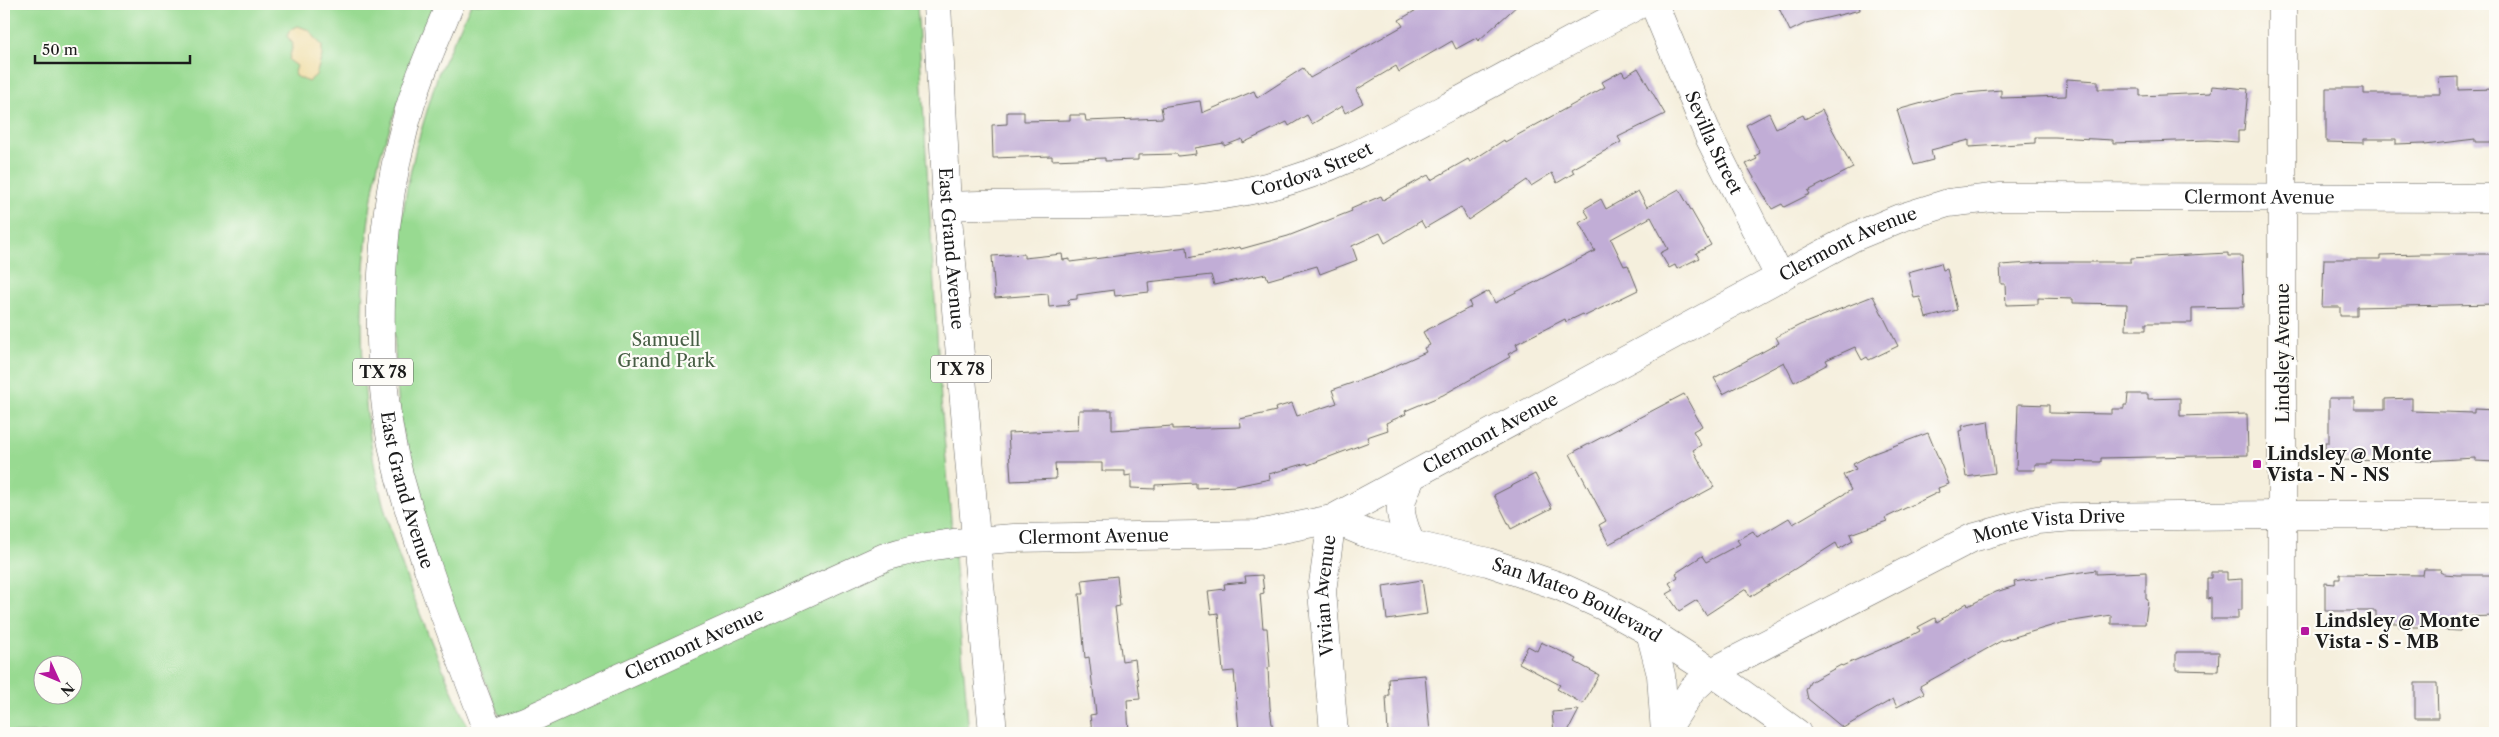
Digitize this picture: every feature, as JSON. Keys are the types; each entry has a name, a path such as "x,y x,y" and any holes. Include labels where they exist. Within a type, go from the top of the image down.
{"street":[{"name":"East Grand Avenue","path":"450,4 405,122 393,174 383,290 384,385 399,474 433,583 491,733"},
{"name":"East Grand Avenue","path":"937,4 946,206 993,733"},
{"name":"Cordova Street","path":"946,206 1149,203 1209,198 1276,185 1337,163 1392,137 1640,4"},
{"name":"Sevilla Street","path":"1654,4 1709,137 1780,278"},
{"name":"Lindsley Avenue","path":"2282,4 2284,198 2282,733"},
{"name":"Clermont Avenue","path":"491,733 534,717 885,557 905,551 977,540 1258,534 1332,519 1854,237 1900,218 1948,204 2001,197 2495,198"},
{"path":"1410,542 1400,516 1402,499 1412,476"},
{"name":"Monte Vista Drive","path":"1665,733 1692,690 1712,672 1972,538 2037,520 2074,517 2495,515"},
{"name":"San Mateo Boulevard","path":"1332,519 1368,534 1410,542 1488,562 1559,586 1603,606 1650,632 1712,672 1797,733"},
{"name":"Vivian Avenue","path":"1332,519 1322,591 1334,733"},
{"path":"1650,632 1661,676 1665,733"}],"green space":[{"path":"4,4 437,4 407,79 381,152 377,169 366,243 363,281 363,356 369,431 375,468 392,536 429,636 470,733 4,733"},
{"name":"Samuell Grand Park","path":"471,4 917,4 941,400 969,733 507,733 427,541 400,421 396,373 394,324 397,251 407,188 416,147 438,74"}],"sand":[{"path":"298,26 309,30 322,46 322,56 316,75 308,82 294,75 297,66 289,60 293,44 287,36 290,30"}],"building":[{"path":"1427,4 1519,4 1478,41 1476,38 1456,49 1452,41 1399,72 1396,66 1356,90 1363,103 1345,113 1342,106 1312,124 1307,115 1289,126 1287,122 1243,143 1242,139 1224,146 1224,143 1195,148 1196,154 1178,156 1177,154 1138,155 1138,160 1105,161 1105,158 1052,160 1052,156 993,158 992,125 1007,124 1007,112 1024,112 1024,121 1070,120 1070,115 1085,115 1086,121 1163,118 1161,107 1200,101 1202,113 1254,91 1257,98 1303,68 1310,78 1403,26 1399,20"},
{"path":"1777,4 1859,4 1860,10 1806,23 1790,31"},
{"path":"1638,68 1665,114 1618,137 1621,142 1572,169 1574,173 1557,183 1552,173 1531,186 1527,180 1468,220 1461,207 1425,228 1421,221 1385,243 1380,233 1352,246 1357,260 1320,274 1317,266 1268,280 1266,274 1214,285 1211,275 1148,282 1149,292 1115,296 1114,290 1077,295 1077,299 1068,300 1069,305 1049,307 1048,294 995,298 992,256 1024,254 1024,258 1062,254 1063,260 1070,259 1070,262 1187,247 1188,258 1240,247 1241,249 1288,236 1352,211 1351,209 1381,196 1383,200 1428,175 1431,180 1468,159 1470,162 1504,140 1505,142 1605,87 1602,82 1622,71 1625,76"},
{"path":"2458,77 2458,90 2495,89 2495,142 2475,142 2475,139 2425,145 2424,143 2396,144 2396,139 2364,139 2364,143 2326,142 2326,88 2364,88 2364,94 2440,94 2439,78"},
{"path":"2067,79 2098,81 2098,89 2140,89 2140,96 2211,93 2212,86 2248,89 2244,131 2238,131 2238,142 2209,140 2113,143 2113,140 2035,137 2035,143 1969,147 1969,140 1931,150 1933,160 1914,165 1897,110 1955,94 2001,90 2001,98 2066,96"},
{"path":"1822,110 1853,168 1808,191 1810,194 1784,207 1782,204 1772,209 1746,164 1757,159 1755,156 1760,153 1746,125 1769,113 1776,128 1803,115 1805,119"},
{"path":"1679,189 1711,245 1696,253 1699,258 1677,269 1675,265 1669,268 1660,253 1668,249 1651,217 1611,239 1624,266 1628,265 1638,290 1585,316 1583,314 1566,322 1565,319 1516,344 1518,349 1508,354 1510,357 1443,395 1405,411 1406,414 1386,423 1388,430 1367,437 1369,442 1308,465 1307,463 1269,474 1270,479 1236,486 1196,488 1196,483 1155,485 1155,489 1131,488 1131,475 1125,476 1125,471 1102,471 1102,463 1055,463 1056,479 1011,481 1008,433 1078,430 1079,410 1112,410 1112,430 1173,426 1173,429 1241,427 1240,419 1276,411 1275,408 1292,403 1297,416 1337,403 1332,390 1375,375 1426,352 1424,348 1430,345 1423,332 1471,307 1469,302 1489,291 1495,303 1595,251 1579,223 1589,217 1584,209 1601,199 1606,209 1638,191 1647,207"},
{"path":"2228,253 2228,256 2242,256 2244,307 2192,308 2192,323 2146,323 2146,330 2126,330 2127,304 2073,303 2073,299 2038,298 2038,304 2006,305 2005,284 2001,284 2000,265 2047,262 2131,262 2131,258"},
{"path":"2493,254 2495,257 2495,304 2357,307 2357,316 2340,316 2340,307 2322,307 2324,259 2380,259 2380,255"},
{"path":"1941,263 1943,270 1947,269 1957,310 1926,318 1920,297 1914,298 1908,272"},
{"path":"1873,296 1898,346 1869,360 1867,357 1862,360 1855,347 1826,360 1828,364 1794,382 1784,362 1723,394 1714,378 1779,343 1776,337 1800,325"},
{"path":"1684,394 1702,426 1693,431 1701,445 1693,450 1714,487 1609,544 1599,525 1606,521 1570,454"},
{"path":"2128,394 2148,394 2148,399 2180,398 2180,416 2247,414 2248,455 2101,458 2101,462 2052,461 2052,464 2035,464 2035,470 2016,470 2018,404 2049,405 2049,413 2112,414 2112,409 2124,409 2124,405 2127,405"},
{"path":"2329,398 2354,398 2354,409 2385,409 2385,399 2412,398 2412,411 2474,413 2474,409 2495,410 2495,462 2475,461 2475,458 2423,461 2325,460 2325,442 2329,442"},
{"path":"1988,421 1995,473 1966,477 1959,431 1963,430 1962,426"},
{"path":"1928,433 1949,484 1938,488 1939,492 1885,518 1887,521 1850,534 1853,541 1839,549 1836,543 1750,597 1746,589 1706,615 1697,600 1679,611 1667,594 1674,590 1669,583 1678,577 1676,573 1702,556 1706,562 1740,544 1737,540 1753,531 1757,537 1789,518 1793,524 1851,490 1843,475 1856,469 1853,464 1872,454"},
{"path":"1535,474 1552,508 1511,529 1494,495"},
{"path":"2424,569 2441,569 2440,572 2444,574 2495,575 2495,616 2460,617 2460,631 2444,630 2444,627 2399,627 2399,623 2376,623 2376,611 2325,611 2325,583 2335,584 2335,579 2340,579 2340,574 2423,575"},
{"path":"2096,570 2096,574 2146,572 2146,599 2148,600 2145,624 2111,624 2111,615 2061,623 2001,641 1920,686 1924,693 1897,707 1893,699 1843,728 1808,699 1806,690 1810,682 1841,665 1905,639 1920,631 1918,627 1935,618 1937,622 1967,603 1968,606 1996,592 2015,586 2014,582"},
{"path":"2211,572 2227,572 2227,580 2242,579 2242,610 2238,610 2238,619 2211,619 2211,598 2207,599 2207,578 2211,578"},
{"path":"1262,575 1264,593 1260,594 1263,628 1267,628 1270,667 1268,668 1270,707 1273,733 1239,733 1234,671 1223,672 1218,613 1211,614 1208,591 1225,589 1224,584 1246,582 1245,576"},
{"path":"1117,576 1120,606 1115,607 1122,661 1135,659 1140,699 1127,700 1129,733 1099,733 1099,731 1092,732 1090,715 1096,714 1089,657 1085,658 1079,594 1084,594 1082,580"},
{"path":"1422,580 1427,614 1387,620 1383,586"},
{"path":"1541,642 1577,659 1575,662 1599,675 1583,704 1557,689 1560,685 1519,663 1528,646 1537,651"},
{"path":"2176,652 2219,652 2218,671 2176,670"},
{"path":"1425,675 1430,733 1388,733 1386,696 1389,696 1388,678"},
{"path":"2415,683 2437,683 2438,718 2415,718"},
{"path":"1579,710 1567,733 1554,733 1552,712"}],"place":[{"name":"Lindsley @ Monte Vista - N - NS","path":"2257,464"},
{"name":"Lindsley @ Monte Vista - S - MB","path":"2305,631"}]}
